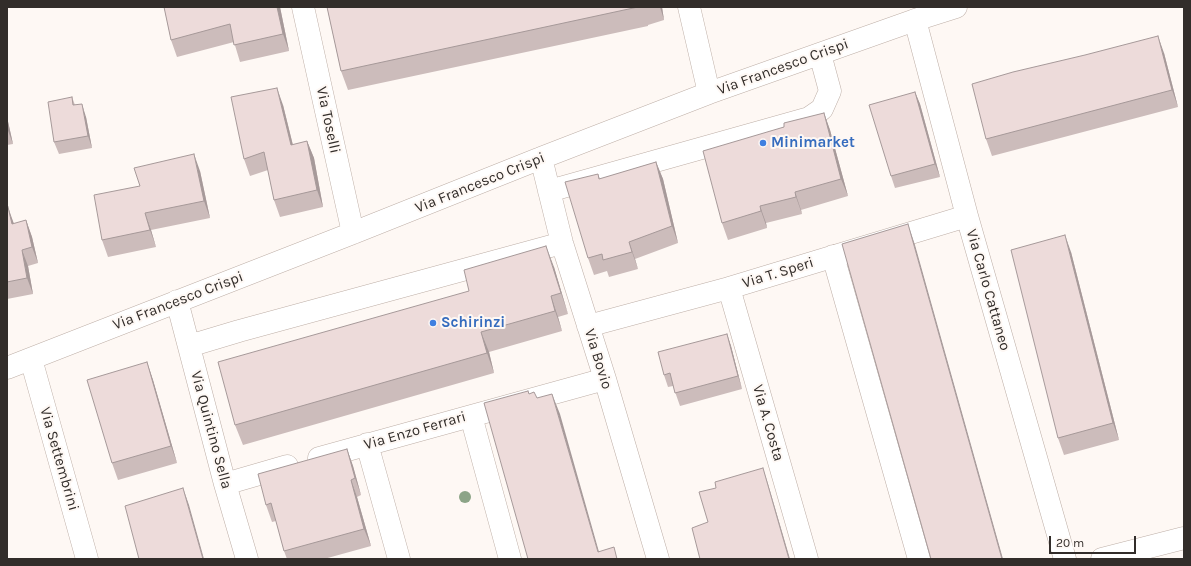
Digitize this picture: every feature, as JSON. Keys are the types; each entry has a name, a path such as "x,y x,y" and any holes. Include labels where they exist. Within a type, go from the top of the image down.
{"street":[{"name":"Via Toselli","path":"303,7 353,233"},
{"path":"689,7 709,93"},
{"name":"Via Francesco Crispi","path":"7,368 709,93 915,20 956,7"},
{"name":"Via Carlo Cattaneo","path":"915,20 967,216 1065,559"},
{"path":"549,191 809,118 822,108 830,91 820,54"},
{"name":"Via Bovio","path":"541,158 562,243 605,379 658,559"},
{"name":"Via T. Speri","path":"588,326 730,288 967,216"},
{"path":"189,346 238,331 562,243"},
{"path":"833,256 919,559"},
{"name":"Via A. Costa","path":"730,288 806,559"},
{"name":"Via Quintino Sella","path":"176,301 225,484 247,559"},
{"name":"Via Settembrini","path":"31,359 87,559"},
{"name":"Via Enzo Ferrari","path":"225,484 605,379"},
{"path":"471,416 510,559"},
{"path":"368,444 399,559"},
{"path":"1102,559 1184,538"}],"building":[{"path":"164,7 277,7 283,34 234,45 230,24 171,40"},
{"path":"327,7 638,7 341,71"},
{"path":"1158,36 1172,90 986,139 972,84 1013,72"},
{"path":"277,88 291,145 307,141 317,190 274,200 264,152 244,159 231,97"},
{"path":"915,92 935,164 891,176 869,105"},
{"path":"72,97 73,105 82,104 88,136 54,142 48,102"},
{"path":"824,113 841,179 795,192 796,197 760,206 761,211 722,223 703,151 784,127 784,123"},
{"path":"194,154 204,201 145,213 150,230 102,240 94,195 140,186 134,168"},
{"path":"656,162 672,226 629,242 632,252 603,260 602,254 588,258 565,182 598,174 599,179"},
{"path":"8,207 12,224 26,220 32,247 22,250 27,278 7,282 7,208"},
{"path":"908,224 1002,559 931,559 842,244"},
{"path":"1065,235 1113,423 1058,438 1011,250"},
{"path":"546,246 561,293 551,296 555,311 481,332 487,353 235,425 218,362 469,291 464,270"},
{"path":"727,334 738,376 675,393 670,373 664,375 658,352"},
{"path":"147,362 171,446 112,463 87,380"},
{"path":"528,391 529,394 534,392 537,398 552,394 598,552 614,547 617,559 528,559 484,403"},
{"path":"347,449 355,478 351,480 364,529 284,551 271,503 266,505 258,474"},
{"path":"763,468 789,559 700,559 692,528 708,522 699,492 716,488 715,482"},
{"path":"183,488 203,559 139,559 125,506"}],"place":[{"name":"Minimarket","path":"763,143"},
{"name":"Schirinzi","path":"433,323"}]}
